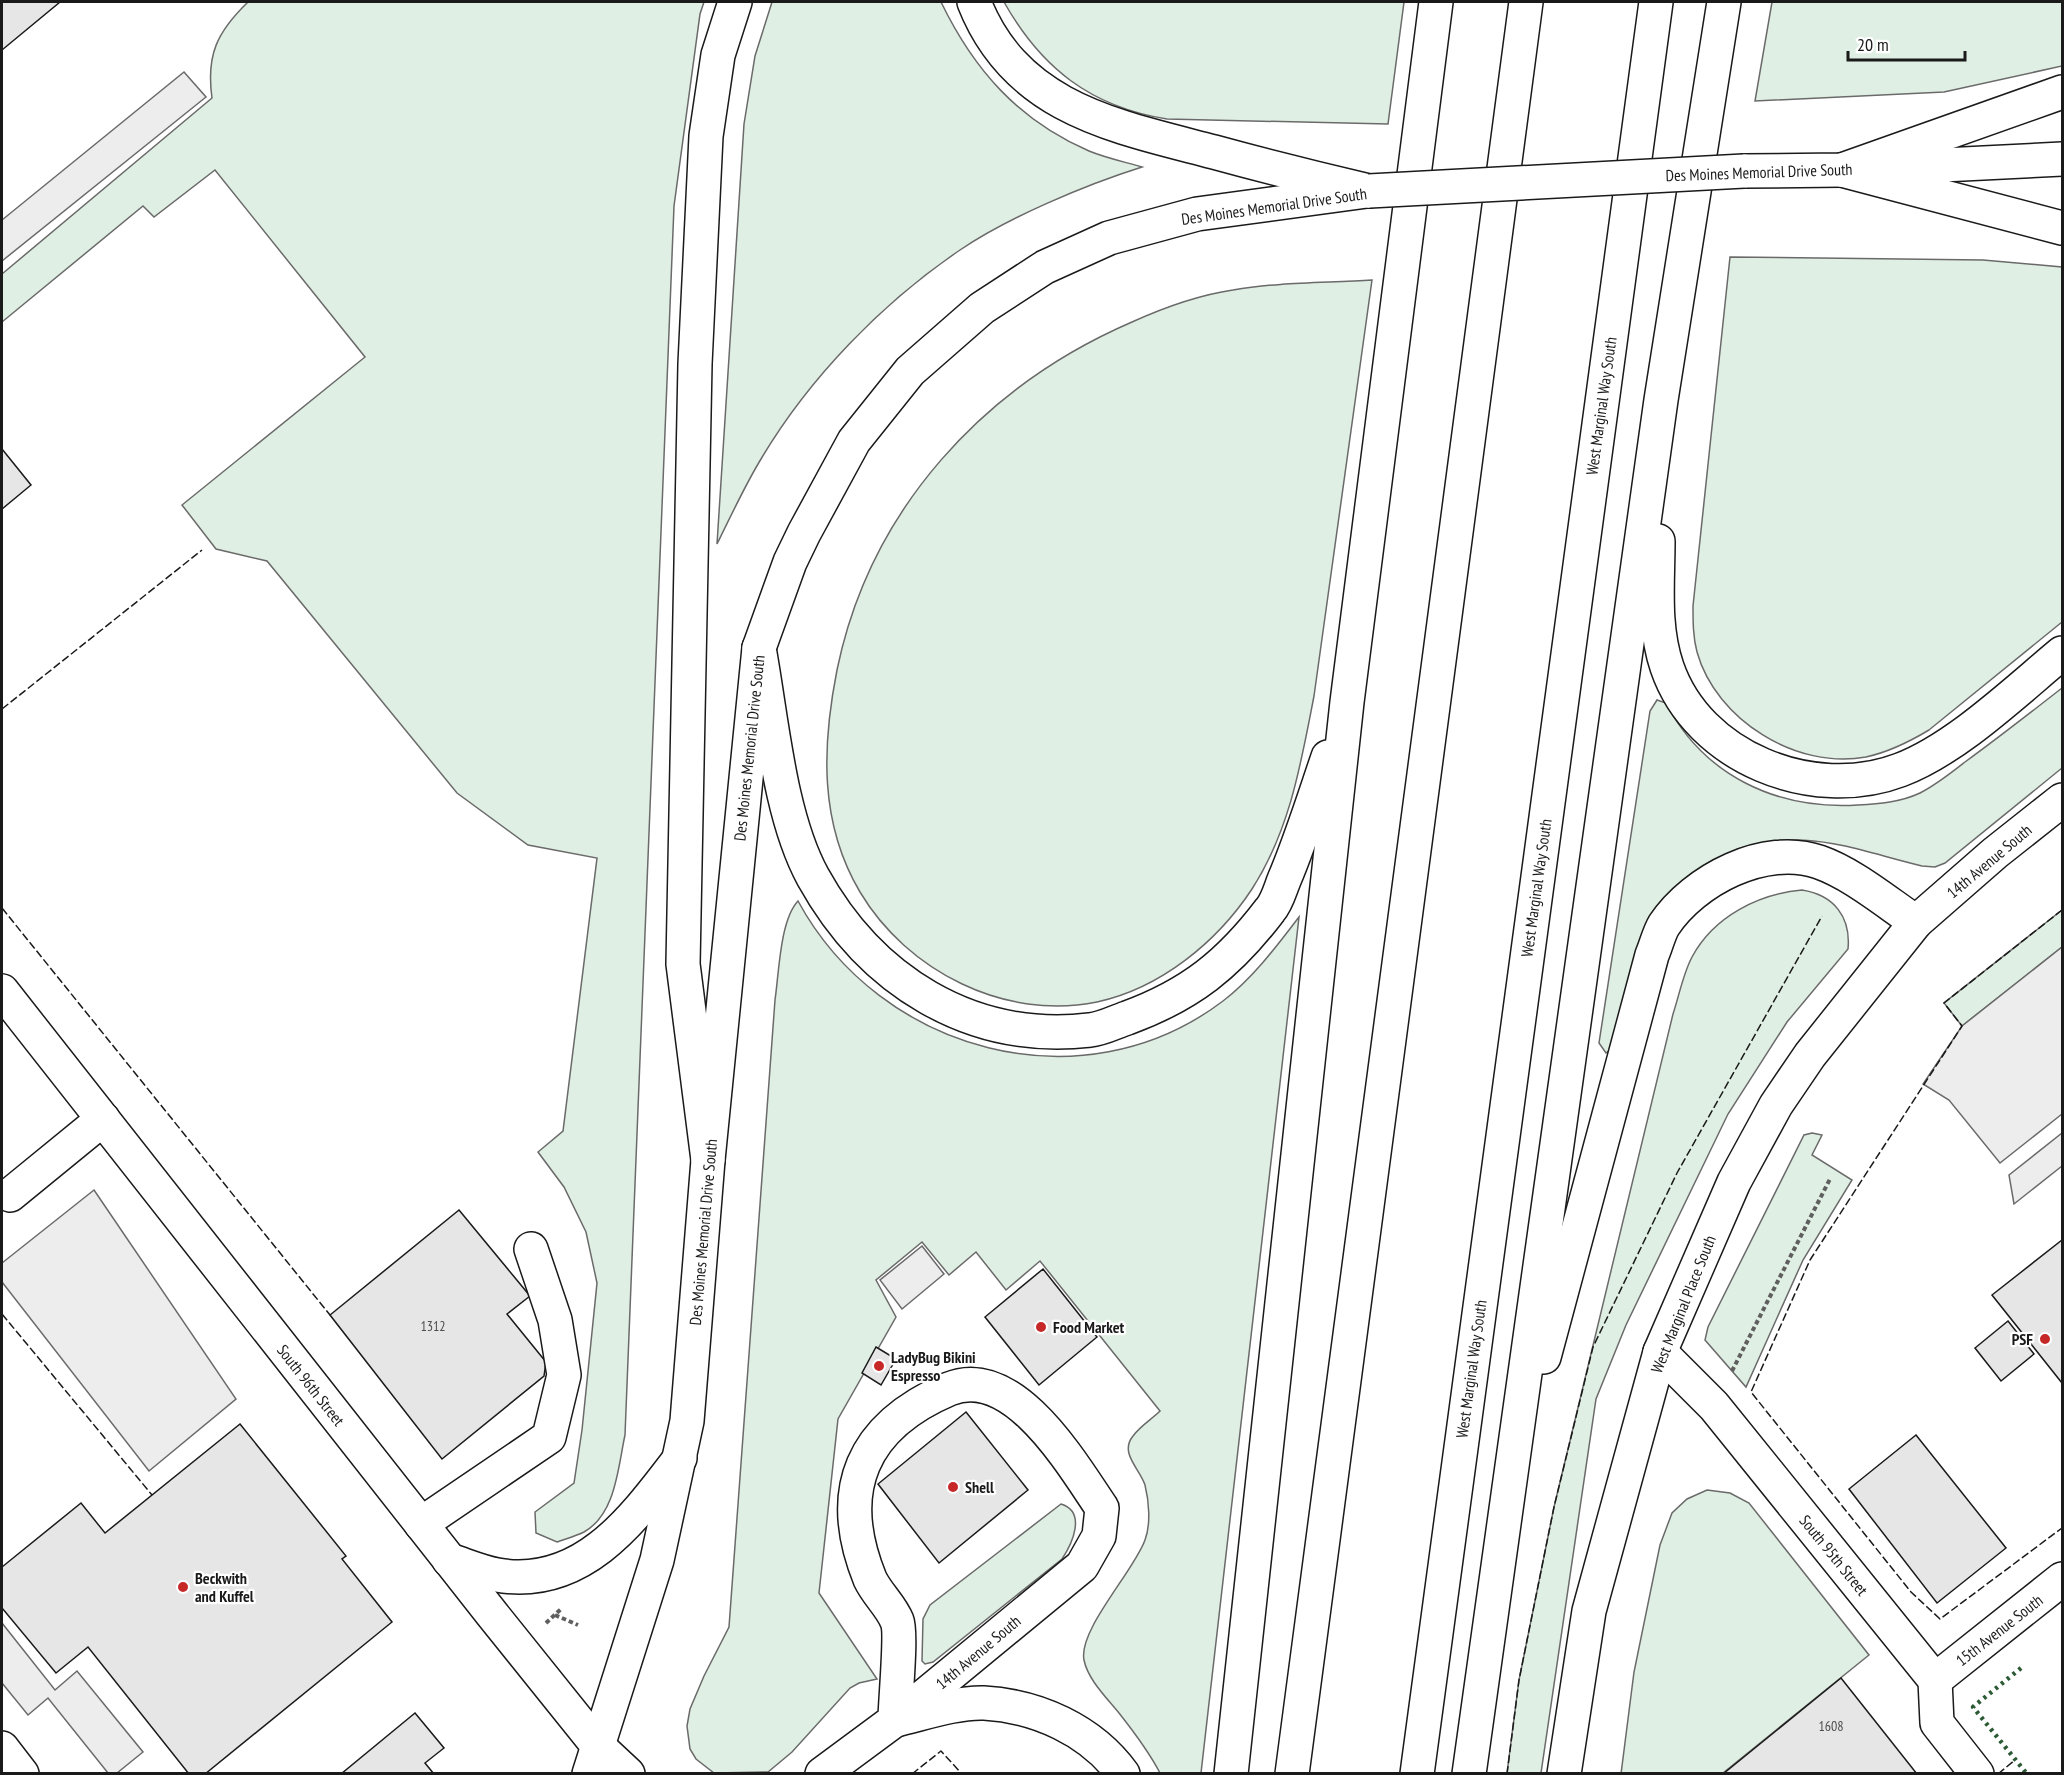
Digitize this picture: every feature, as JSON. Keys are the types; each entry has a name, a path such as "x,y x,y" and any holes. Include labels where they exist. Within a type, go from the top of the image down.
{"main road":[{"path":"708,1160 683,964 694,376 706,136 718,55 735,2"},
{"path":"974,2 979,15 1011,64 1058,100 1114,126 1369,191"},
{"path":"1231,1773 1347,702 1436,2"},
{"path":"1292,1773 1526,2"},
{"name":"West Marginal Way South","path":"1417,1773 1656,2"},
{"path":"1469,1773 1660,400 1724,6"},
{"path":"1842,170 2062,92"},
{"name":"Des Moines Memorial Drive South","path":"594,1760 657,1560 687,1421 708,1160 759,648 790,562 854,441 910,371 982,308 1045,267 1109,238 1197,214 1369,191 1744,171 1842,170 2062,159"},
{"path":"1842,170 2062,228"},
{"path":"1660,400 1657,623 1667,668 1690,709 1715,736 1750,761 1786,776 1825,780 1868,778 1901,770 1941,748 2062,653"},
{"path":"759,648 788,812 812,875 845,928 885,970 921,995 975,1021 1038,1031 1092,1030 1138,1014 1193,988 1234,954 1273,908 1290,866 1347,702"},
{"name":"14th Avenue South","path":"1916,922 2062,800"},
{"path":"1507,1495 1649,966 1664,926 1693,895 1732,868 1771,856 1818,862 1916,922"},
{"name":"West Marginal Place South","path":"1564,1773 1589,1611 1660,1352 1726,1201 1776,1106 1824,1036 1916,922"},
{"name":"South 96th Street","path":"2,991 449,1560 594,1760 628,1773"},
{"path":"10,1195 103,1119"},
{"path":"421,1524 549,1437 564,1375 555,1320 531,1249"},
{"name":"South 95th Street","path":"1660,1352 1714,1406 1935,1680"},
{"name":"14th Avenue South","path":"822,1773 894,1720 1082,1566 1099,1536 1102,1508 1036,1419 1006,1394 980,1385 955,1387 918,1402 880,1433 865,1459 855,1494 856,1533 871,1580 898,1622 894,1720"},
{"path":"449,1560 496,1575 546,1575 558,1570 580,1560 630,1522 680,1458"},
{"name":"15th Avenue South","path":"1935,1680 2062,1579"},
{"path":"1935,1680 1937,1723 1977,1773"},
{"path":"894,1720 983,1703 1026,1710 1054,1718 1089,1740 1123,1773"},
{"path":"2,1748 22,1773"}],"path":[{"path":"1714,1406 1830,1179"},
{"path":"555,1615 578,1625"}],"green space":[{"path":"248,2 704,2 700,14 674,206 625,1435 614,1489 603,1514 584,1532 557,1542 536,1533 535,1512 574,1483 582,1430 597,1283 586,1232 564,1187 538,1152 563,1131 597,858 528,845 457,793 267,561 216,549 182,505 365,357 215,170 154,217 143,206 2,322 2,274 212,98 211,69 216,45 228,24"},
{"path":"772,2 941,2 968,50 1001,90 1020,108 1041,124 1089,151 1142,167 1072,192 1001,226 960,250 931,271 875,318 824,371 780,429 743,491 717,544 744,124 755,56"},
{"path":"1004,2 1404,2 1388,124 1167,119 1140,113 1115,105 1071,81 1034,46"},
{"path":"1772,2 2062,2 2062,66 1944,92 1755,101"},
{"path":"1730,257 1983,260 2062,267 2062,622 1929,730 1899,746 1874,755 1840,759 1813,756 1763,735 1741,719 1722,699 1707,677 1697,652 1693,606"},
{"path":"1372,280 1314,696 1299,771 1285,820 1265,867 1252,889 1222,927 1185,960 1143,986 1097,1002 1062,1006 1028,1004 994,996 962,984 931,967 904,945 880,920 860,892 837,839 828,784 828,727 832,699 837,670 853,611 876,557 906,506 941,460 982,418 1028,381 1078,349 1132,322 1181,303 1220,292 1267,285"},
{"path":"2062,688 2062,768 1945,863 1935,867 1922,866 1845,846 1797,840 1748,847 1721,858 1610,1050 1606,1053 1599,1043 1650,711 1657,700 1666,703 1682,729 1701,750 1722,769 1746,783 1772,794 1799,801 1828,805 1858,805 1898,800 1926,790"},
{"path":"1802,890 1823,897 1838,909 1847,927 1848,949 1787,1022 1728,1114 1626,1325 1596,1399 1541,1773 1507,1773 1519,1680 1554,1507 1673,1014 1684,978 1692,957 1701,943 1725,919 1754,902 1786,892"},
{"path":"798,901 834,953 879,995 931,1027 988,1048 1048,1056 1109,1052 1168,1034 1234,992 1264,962 1299,917 1201,1773 1160,1773 1136,1735 1094,1682 1084,1660 1084,1648 1089,1633 1139,1553 1147,1534 1149,1520 1145,1485 1128,1449 1129,1442 1136,1432 1160,1411 1040,1261 1006,1290 976,1252 949,1275 922,1242 876,1280 896,1317 838,1419 819,1593 877,1679 859,1683 850,1688 792,1752 768,1772 714,1773 696,1759 690,1749 687,1726 690,1709 729,1627 775,1000 787,921"},
{"path":"2062,910 2062,947 1962,1026 1944,1003"},
{"path":"1812,1133 1822,1135 1812,1155 1852,1180 1803,1260 1746,1387 1705,1340 1708,1327 1804,1135"},
{"path":"1707,1490 1730,1493 1749,1503 1869,1655 1723,1773 1621,1774 1634,1672 1660,1545 1672,1513 1687,1499"},
{"path":"1061,1504 1074,1514 1075,1521 1073,1537 1062,1559 933,1662 925,1664 922,1661 923,1619 930,1605"}],"shaded area":[{"path":"184,72 206,97 2,261 2,220"},
{"path":"2062,947 2062,1114 2000,1163 1949,1100 1923,1084 1962,1026"},
{"path":"2062,1133 2062,1166 2014,1204 2009,1175"},
{"path":"94,1190 236,1399 149,1471 2,1282 2,1263"},
{"path":"922,1246 944,1274 902,1309 880,1280"},
{"path":"2,1623 55,1690 77,1671 143,1752 117,1773 108,1773 48,1698 28,1715 2,1683"}],"building":[{"path":"2,2 60,2 2,50"},
{"path":"2,449 31,485 2,509"},
{"path":"459,1210 530,1296 507,1314 546,1362 544,1376 442,1459 330,1315"},
{"name":"PSF","path":"2062,1240 2062,1383 1992,1295"},
{"name":"Food Market","path":"1043,1269 1097,1337 1039,1385 985,1317"},
{"path":"2008,1321 2034,1354 2001,1381 1975,1348"},
{"name":"LadyBug Bikini Espresso","path":"876,1347 896,1359 881,1385 862,1373"},
{"name":"Shell","path":"966,1412 1028,1490 939,1563 878,1484"},
{"name":"Beckwith and Kuffel","path":"240,1424 346,1556 342,1559 392,1622 205,1774 189,1774 88,1647 56,1673 2,1608 2,1567 81,1503 105,1533"},
{"path":"1916,1435 2006,1548 1937,1603 1849,1489"},
{"path":"1841,1678 1917,1774 1723,1774"},
{"path":"415,1713 444,1748 425,1763 434,1774 341,1774"}],"hedge":[{"path":"2021,1668 1973,1707 2027,1774"}],"fence":[{"path":"2,709 202,550"},
{"path":"2,908 330,1315"},
{"path":"2062,910 1944,1003 1962,1026 1810,1260 1751,1392 1911,1592 1940,1619 2062,1528"},
{"path":"1507,1774 1519,1680 1554,1507 1593,1347 1677,1173 1822,916"},
{"path":"2,1314 152,1495"},
{"path":"912,1774 941,1751 962,1774"},
{"path":"1998,1774 2015,1760"}],"place":[{"name":"Food Market","path":"1041,1327"},
{"name":"PSF","path":"2045,1339"},
{"name":"LadyBug Bikini Espresso","path":"879,1366"},
{"name":"Shell","path":"953,1487"},
{"name":"Beckwith and Kuffel","path":"183,1587"}]}
